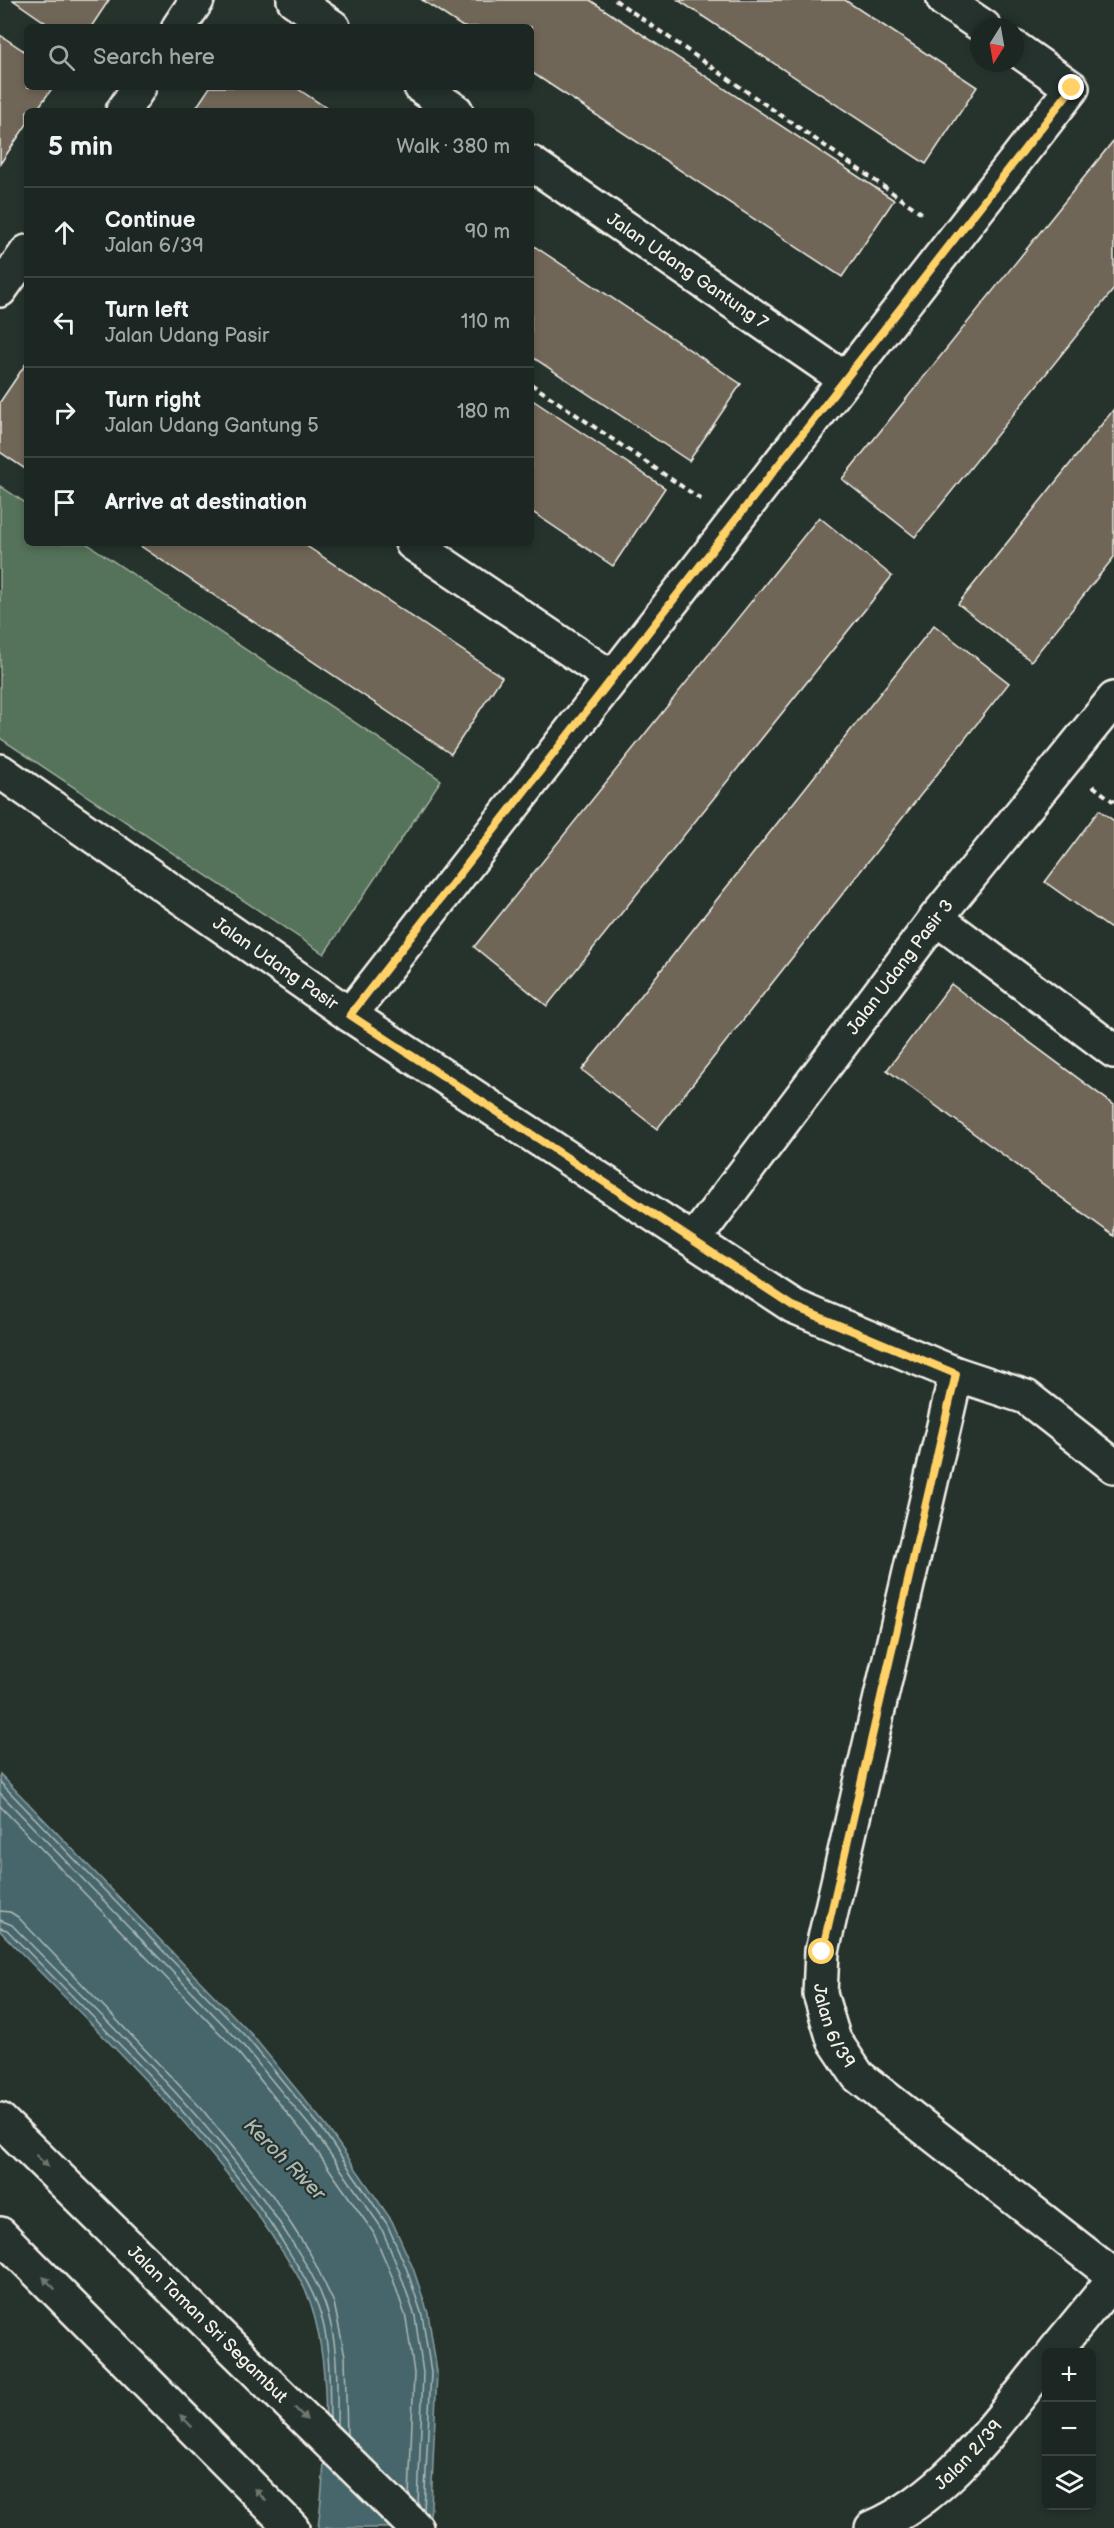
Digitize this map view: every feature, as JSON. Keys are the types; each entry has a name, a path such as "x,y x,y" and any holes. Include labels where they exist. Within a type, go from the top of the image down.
{"street":[{"path":"181,24 197,0"},
{"path":"294,0 329,24"},
{"path":"944,0 971,18"},
{"path":"350,1015 1072,88 1024,54"},
{"path":"125,108 137,90"},
{"path":"425,90 452,108"},
{"name":"Jalan Udang Gantung 7","path":"534,165 845,379"},
{"path":"416,546 612,678"},
{"name":"Jalan Udang Pasir 3","path":"694,1240 936,918 1114,699"},
{"name":"Jalan Udang Pasir","path":"0,771 350,1015 793,1306 956,1374 1026,1397 1114,1466"},
{"path":"936,918 1114,1051"},
{"name":"Jalan 6/39","path":"956,1374 822,1952 820,1994 834,2040 858,2076 1114,2278"},
{"name":"Jalan Taman Sri Segambut","path":"0,2121 245,2358 416,2528"},
{"path":"0,2234 292,2528"},
{"path":"1057,2348 1114,2278"},
{"name":"Jalan 2/39","path":"872,2528 925,2497 971,2455 1042,2368"}],"path":[{"path":"615,0 956,237"},
{"path":"534,386 734,521"}],"green space":[{"path":"0,486 24,502 24,546 90,546 441,780 324,954 0,738"}],"water":[{"name":"Keroh River","path":"0,1774 252,2035 327,2127 392,2221 413,2268 428,2313 437,2372 428,2528 318,2528 325,2447 325,2391 319,2337 306,2291 243,2194 178,2115 0,1931"}],"building":[{"path":"13,0 109,0 93,24 48,24"},
{"path":"422,0 590,0 894,200 842,277 534,74 534,24 458,24"},
{"path":"678,0 845,0 977,87 926,164"},
{"path":"0,35 24,51 24,90 51,90 38,108 24,108 24,128 0,164"},
{"path":"208,90 300,90 326,108 196,108"},
{"path":"1114,140 1114,289 915,537 842,479"},
{"path":"534,246 741,384 689,461 534,358"},
{"path":"24,366 24,468 0,452 0,402"},
{"path":"534,401 665,488 613,566 534,513"},
{"path":"1114,409 1114,557 1031,661 958,604"},
{"path":"819,517 892,576 547,1006 474,947"},
{"path":"140,546 306,546 502,677 451,754"},
{"path":"934,625 1009,683 657,1129 582,1070"},
{"path":"1099,810 1114,821 1114,931 1045,882"},
{"path":"951,984 1114,1105 1114,1236 887,1070"}],"route":[{"path":"822,1952 956,1374 793,1306 350,1015 1072,88"}]}
